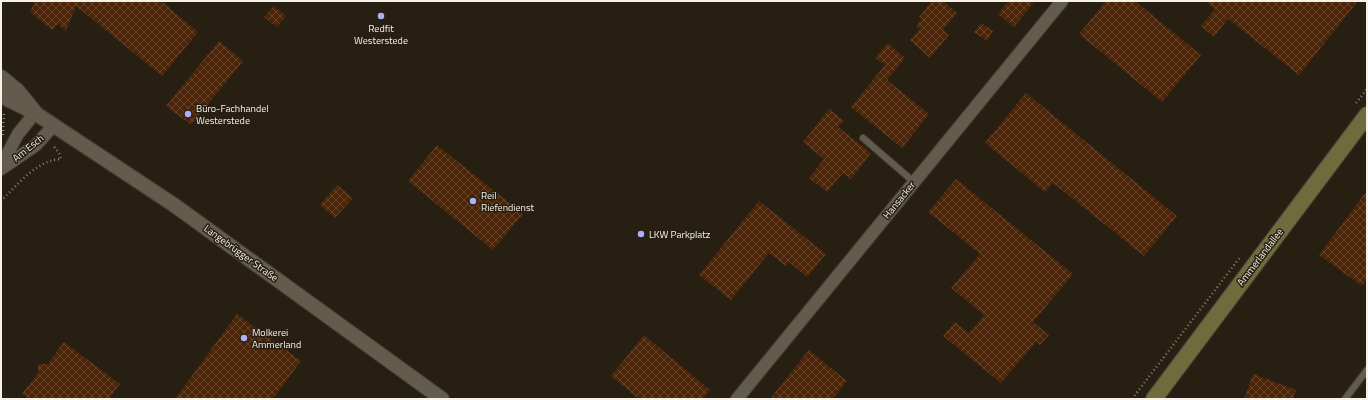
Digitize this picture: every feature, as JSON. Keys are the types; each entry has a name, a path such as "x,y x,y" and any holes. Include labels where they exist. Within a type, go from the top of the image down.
{"main road":[{"name":"Ammerlandallee","path":"1154,399 1367,115"}],"street":[{"name":"Hansacker","path":"737,399 1062,1"},
{"path":"1,77 18,91 36,112"},
{"path":"1,92 7,99 36,112"},
{"name":"Langebrügger Straße","path":"36,112 54,126 239,251 442,399"},
{"name":"Am Esch","path":"1,166 18,134 36,112"},
{"name":"Am Esch","path":"1,169 36,145 54,126"}],"lane":[{"path":"863,138 914,182"},
{"path":"1345,399 1367,370"}],"path":[{"path":"1,141 4,108"},
{"path":"1,201 41,165 61,159"}],"building":[{"path":"35,1 161,1 198,32 162,76 76,6 66,31 58,24 52,30 30,12"},
{"path":"932,1 943,1 957,13 943,30 949,35 930,58 910,40 920,29 916,26 922,19 919,17"},
{"path":"1008,1 1035,1 1014,27 998,14"},
{"path":"1106,1 1135,1 1201,55 1162,102 1079,34"},
{"path":"1205,1 1358,1 1299,75 1228,19 1214,37 1201,26 1215,9"},
{"path":"274,6 286,16 277,27 264,17"},
{"path":"981,23 993,31 987,41 974,32"},
{"path":"219,41 243,61 191,125 166,106"},
{"path":"888,43 905,58 887,80 929,114 902,148 851,107 885,65 875,58"},
{"path":"1026,93 1177,216 1144,256 1053,183 1045,192 985,143"},
{"path":"829,109 844,121 838,127 871,153 851,179 843,173 827,192 809,178 824,159 803,142"},
{"path":"437,145 523,214 493,250 408,181"},
{"path":"956,179 1073,274 1033,322 1049,335 1040,345 1036,342 1001,383 943,336 955,322 969,333 984,315 951,288 980,254 928,212"},
{"path":"337,185 353,198 335,218 320,205"},
{"path":"1367,191 1367,279 1362,286 1319,255"},
{"path":"759,201 826,254 807,277 789,262 786,266 769,253 731,300 699,275"},
{"name":"Molkerei Ammerland","path":"237,314 301,361 273,399 175,399"},
{"path":"644,335 710,390 702,399 639,399 611,376"},
{"path":"64,342 120,384 109,399 29,399 22,394 38,373 38,364 48,364"},
{"path":"809,350 847,381 833,399 770,399"},
{"path":"1253,374 1296,390 1293,399 1244,399"}],"place":[{"name":"Redfit Westerstede","path":"381,16"},
{"name":"Büro-Fachhandel Westerstede","path":"188,114"},
{"name":"Reil Riefendienst","path":"473,201"},
{"name":"LKW Parkplatz","path":"641,234"},
{"name":"Molkerei Ammerland","path":"244,338"}]}
